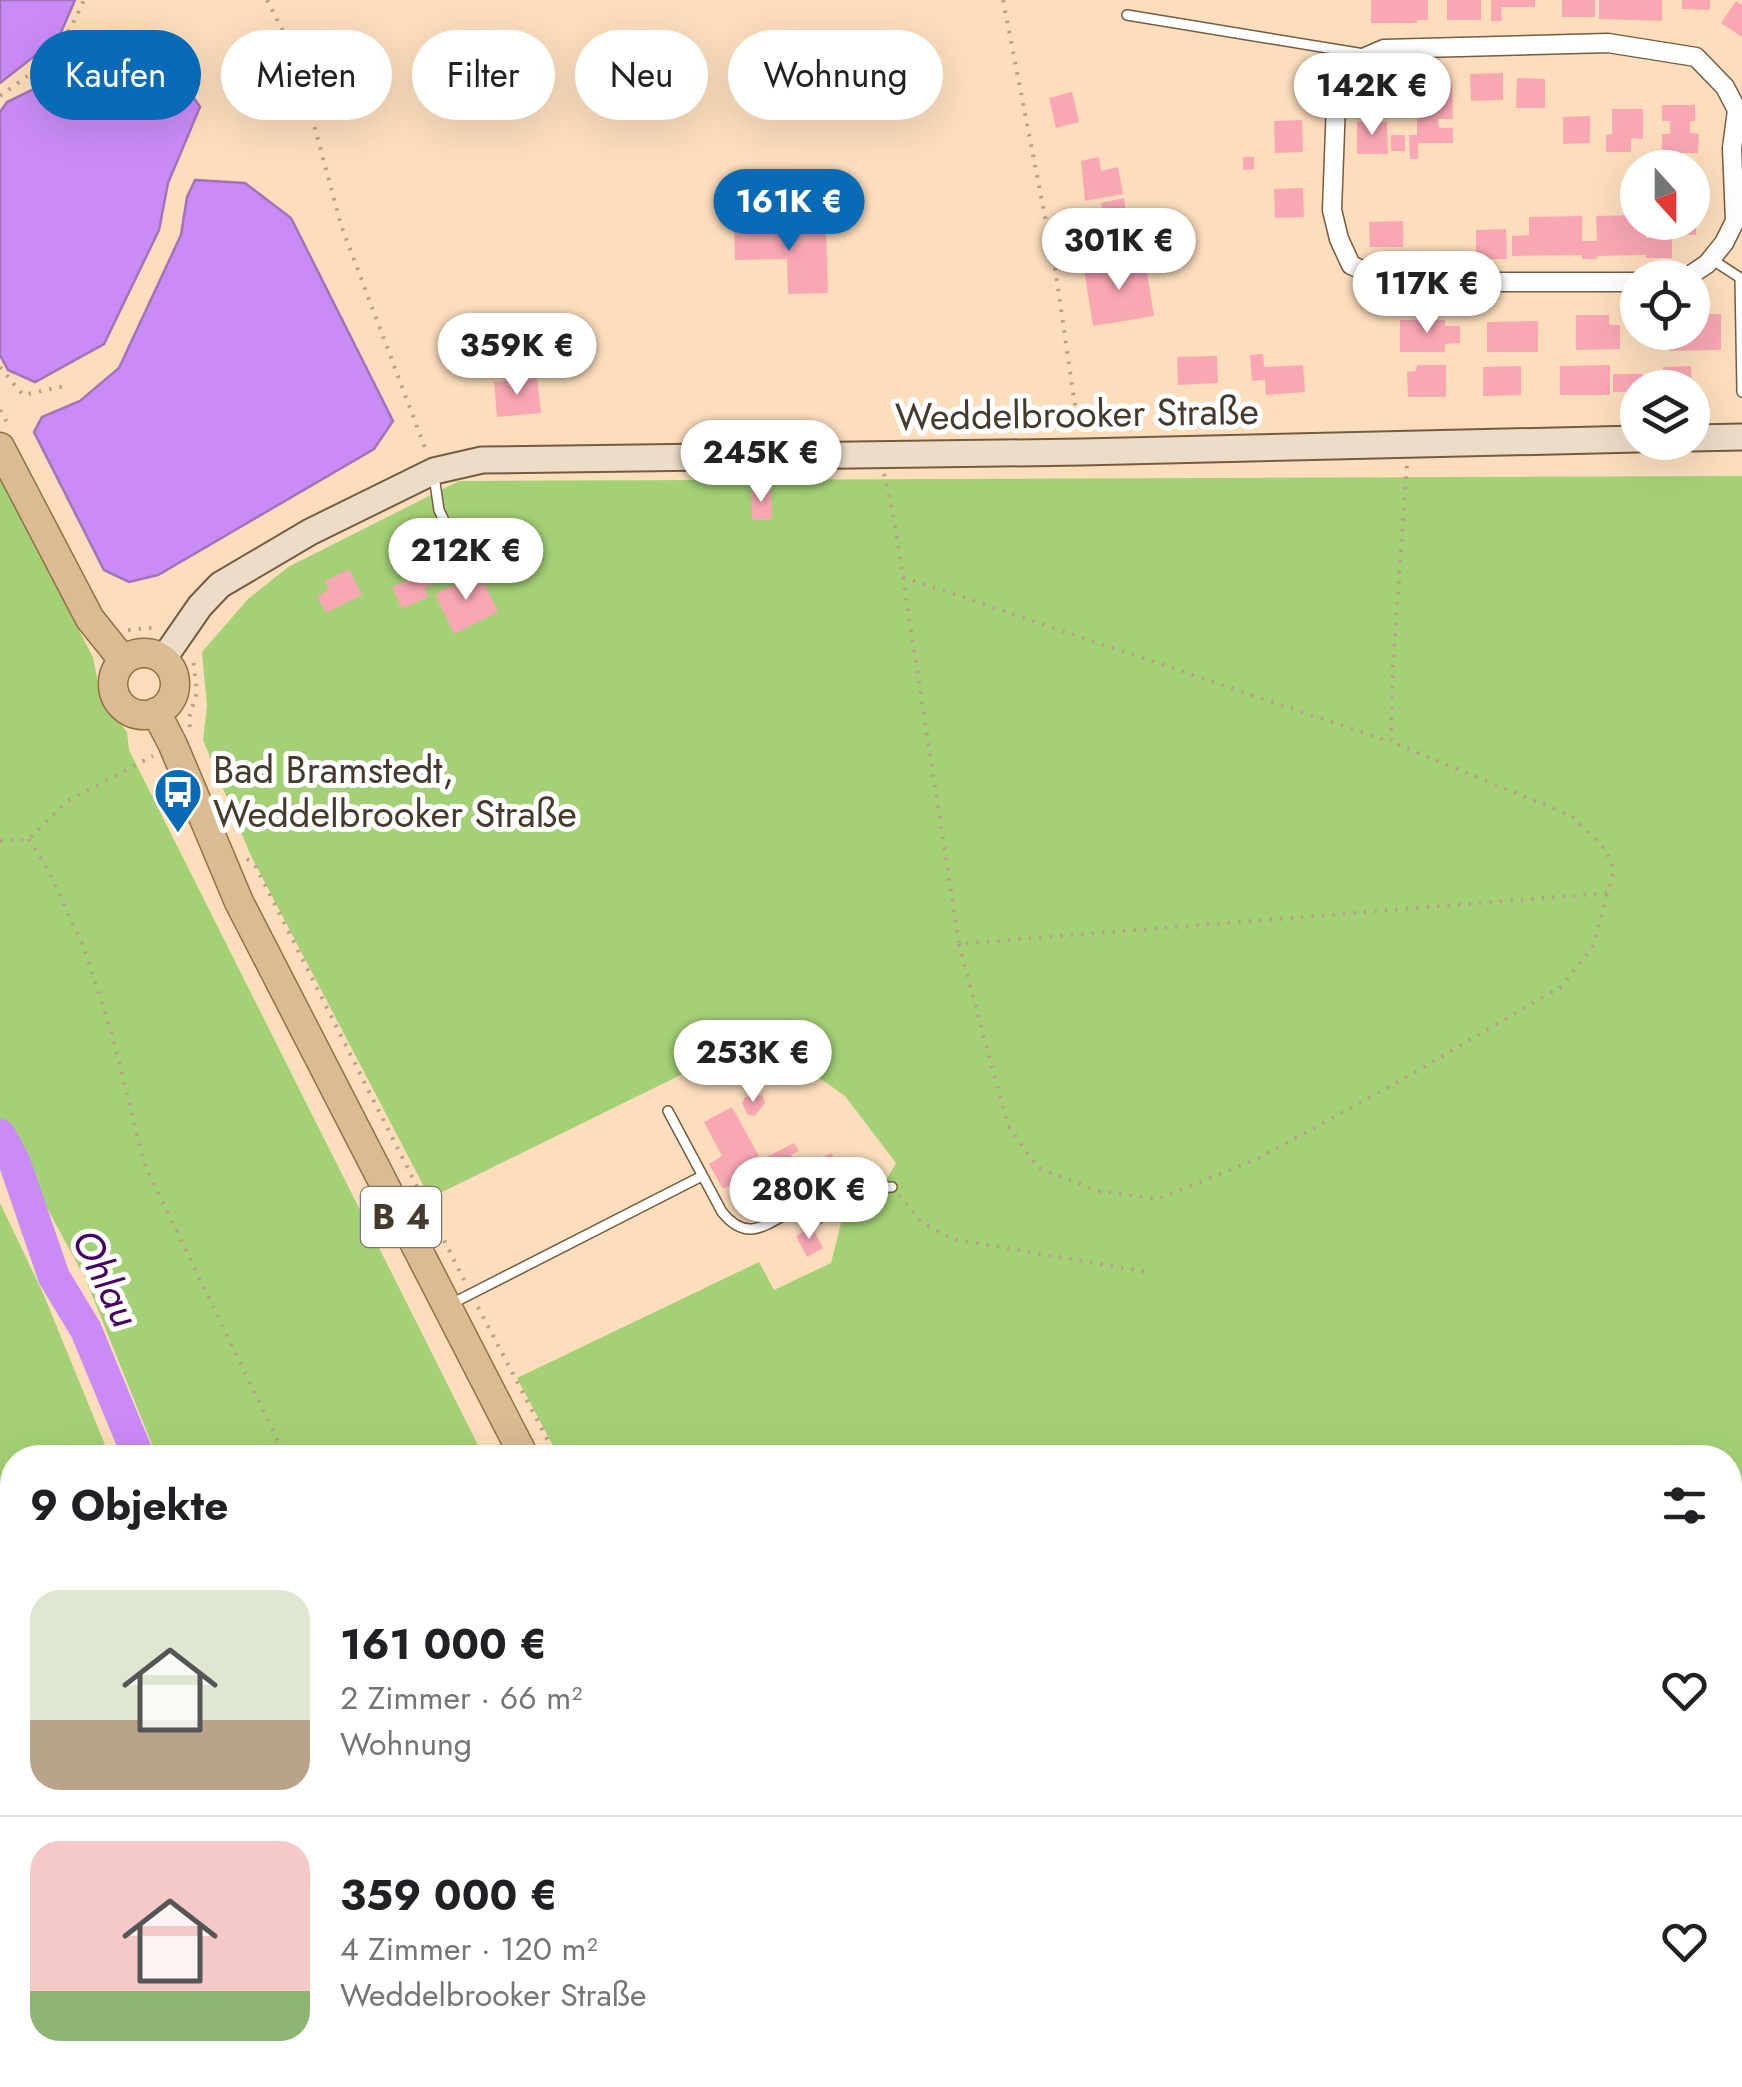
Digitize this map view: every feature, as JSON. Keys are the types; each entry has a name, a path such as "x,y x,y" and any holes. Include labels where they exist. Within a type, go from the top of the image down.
{"main road":[{"path":"4,437 90,618 123,660"},
{"path":"171,647 174,690 164,707 136,714 120,704 112,686 123,660 141,652 171,647"},
{"name":"B 4","path":"156,712 182,738 239,902 459,1300 520,1445"}],"street":[{"path":"1620,282 1389,282 1351,265 1332,210 1337,76 1344,66 1384,48 1522,43 1608,43 1696,57 1725,87 1739,109 1732,148 1735,221 1711,259"},
{"path":"1710,438 1742,437"},
{"name":"Weddelbrooker Straße","path":"171,647 220,585 310,532 434,471 482,460 1620,440"}],"lane":[{"path":"1127,15 1366,54"},
{"path":"1711,259 1741,278 1742,392"},
{"path":"434,471 439,510 457,548"},
{"path":"668,1111 722,1212 732,1225 744,1230 758,1228 793,1210 815,1220 873,1188 892,1187"},
{"path":"459,1300 702,1176"}],"path":[{"path":"0,96 46,63 67,39 84,0"},
{"path":"267,0 295,54 340,224 434,471"},
{"path":"1003,0 1055,268 1082,452"},
{"path":"0,367 24,394 65,386"},
{"path":"0,410 4,437"},
{"path":"1391,742 1408,445"},
{"path":"879,455 903,576 960,944 1008,1126 1038,1168 1099,1191 1158,1199 1257,1159 1396,1083 1562,986 1593,946 1614,871 1606,850 1572,816 1391,742 903,576"},
{"path":"0,842 29,840 67,802 182,738 197,692 192,648 171,647 158,627 128,630 118,624"},
{"path":"29,840 48,870 84,948 112,1034 144,1162 280,1445"},
{"path":"242,855 255,865 459,1300 549,1445"},
{"path":"960,944 1607,893"},
{"path":"892,1187 922,1222 952,1239 1147,1272"}],"green space":[{"path":"1742,476 1742,1445 553,1445 517,1378 759,1262 774,1290 831,1263 843,1215 878,1194 896,1163 845,1096 760,1036 430,1198 251,856 203,740 207,706 202,652 248,599 288,567 459,481"},
{"path":"0,479 93,657 101,697 127,732 129,750 478,1445 152,1445 86,1280 0,1121"},
{"path":"0,1203 43,1293 105,1445 0,1445"}],"shaded area":[{"path":"0,0 75,0 62,30 30,30 30,60 0,83"},
{"path":"30,91 30,120 195,120 168,183 159,230 104,344 35,382 8,370 0,355 0,112 7,102"},
{"path":"195,180 245,183 291,218 393,421 374,449 158,575 129,582 104,570 34,432 42,417 80,401 119,368 181,235 187,197"}],"building":[{"path":"1371,0 1428,0 1428,20 1371,23"},
{"path":"1447,0 1481,0 1481,20 1447,20"},
{"path":"1491,0 1535,0 1535,7 1501,7 1502,21 1491,21"},
{"path":"1562,0 1595,0 1595,17 1562,17"},
{"path":"1599,0 1662,0 1662,21 1599,19"},
{"path":"1682,0 1710,0 1710,10 1682,9"},
{"path":"1736,1 1742,5 1742,37 1721,23"},
{"path":"1503,73 1503,100 1471,101 1470,74"},
{"path":"1517,78 1545,79 1545,108 1516,108"},
{"path":"1452,83 1453,119 1438,119 1439,128 1453,128 1453,143 1418,143 1418,159 1410,159 1409,135 1417,135 1417,113 1429,112 1428,101 1417,102 1417,84"},
{"path":"1072,92 1079,122 1056,128 1049,98"},
{"path":"1662,105 1695,105 1690,133 1699,134 1698,150 1662,150 1662,134 1670,134 1670,121 1662,121"},
{"path":"1612,109 1643,109 1643,139 1631,138 1631,150 1606,152 1606,135 1612,134"},
{"path":"1590,116 1590,143 1563,144 1563,117"},
{"path":"1302,120 1303,152 1275,153 1274,121"},
{"path":"1357,122 1387,122 1388,154 1357,154"},
{"path":"1391,135 1405,135 1405,151 1391,151"},
{"path":"1099,157 1101,171 1118,167 1123,194 1085,201 1081,161"},
{"path":"1243,157 1254,157 1254,169 1243,170"},
{"path":"1303,188 1304,217 1275,218 1274,189"},
{"path":"1124,198 1126,215 1104,219 1101,203"},
{"path":"1620,215 1620,240 1672,240 1672,258 1512,256 1512,236 1529,235 1529,217 1582,216 1582,241 1597,241 1596,216"},
{"path":"1403,221 1403,247 1370,247 1369,222"},
{"path":"826,227 828,293 788,294 787,259 735,260 734,229"},
{"path":"1506,229 1507,259 1476,259 1476,230"},
{"path":"1145,260 1154,316 1093,326 1084,270"},
{"path":"1710,314 1721,314 1721,350 1669,351 1710,350"},
{"path":"1576,315 1609,315 1609,325 1620,325 1620,349 1576,350"},
{"path":"1400,320 1445,320 1445,326 1460,326 1460,343 1445,344 1445,352 1400,352"},
{"path":"1538,321 1538,352 1487,352 1487,322"},
{"path":"1263,354 1264,367 1303,365 1305,392 1266,395 1265,380 1252,381 1250,355"},
{"path":"1217,356 1218,383 1178,385 1177,357"},
{"path":"1417,365 1446,365 1446,397 1408,397 1407,372 1416,371"},
{"path":"1610,365 1610,395 1560,395 1560,366"},
{"path":"1521,366 1521,395 1483,396 1483,367"},
{"path":"1691,366 1691,370 1663,370"},
{"path":"1613,374 1620,374 1620,392 1613,392"},
{"path":"537,378 541,413 497,417 494,382"},
{"path":"751,490 771,490 772,519 752,520"},
{"path":"438,539 454,575 425,588 428,597 402,609 392,587 416,576 405,554"},
{"path":"349,569 362,595 326,613 317,596 329,590 325,581"},
{"path":"479,573 498,612 454,634 435,594"},
{"path":"762,1095 765,1103 755,1116 748,1115 742,1103 745,1097"},
{"path":"732,1107 761,1160 794,1143 799,1151 791,1155 795,1164 743,1194 736,1182 723,1189 709,1164 722,1156 704,1122"},
{"path":"831,1153 852,1189 828,1202 821,1191 798,1204 788,1186 811,1174 807,1166"},
{"path":"812,1227 823,1248 807,1257 796,1236"}],"waterway":[{"name":"Ohlau","path":"0,1135 14,1161 54,1277 86,1330 134,1445"}],"place":[{"name":"Bad Bramstedt, Weddelbrooker Straße","path":"178,834"}]}
